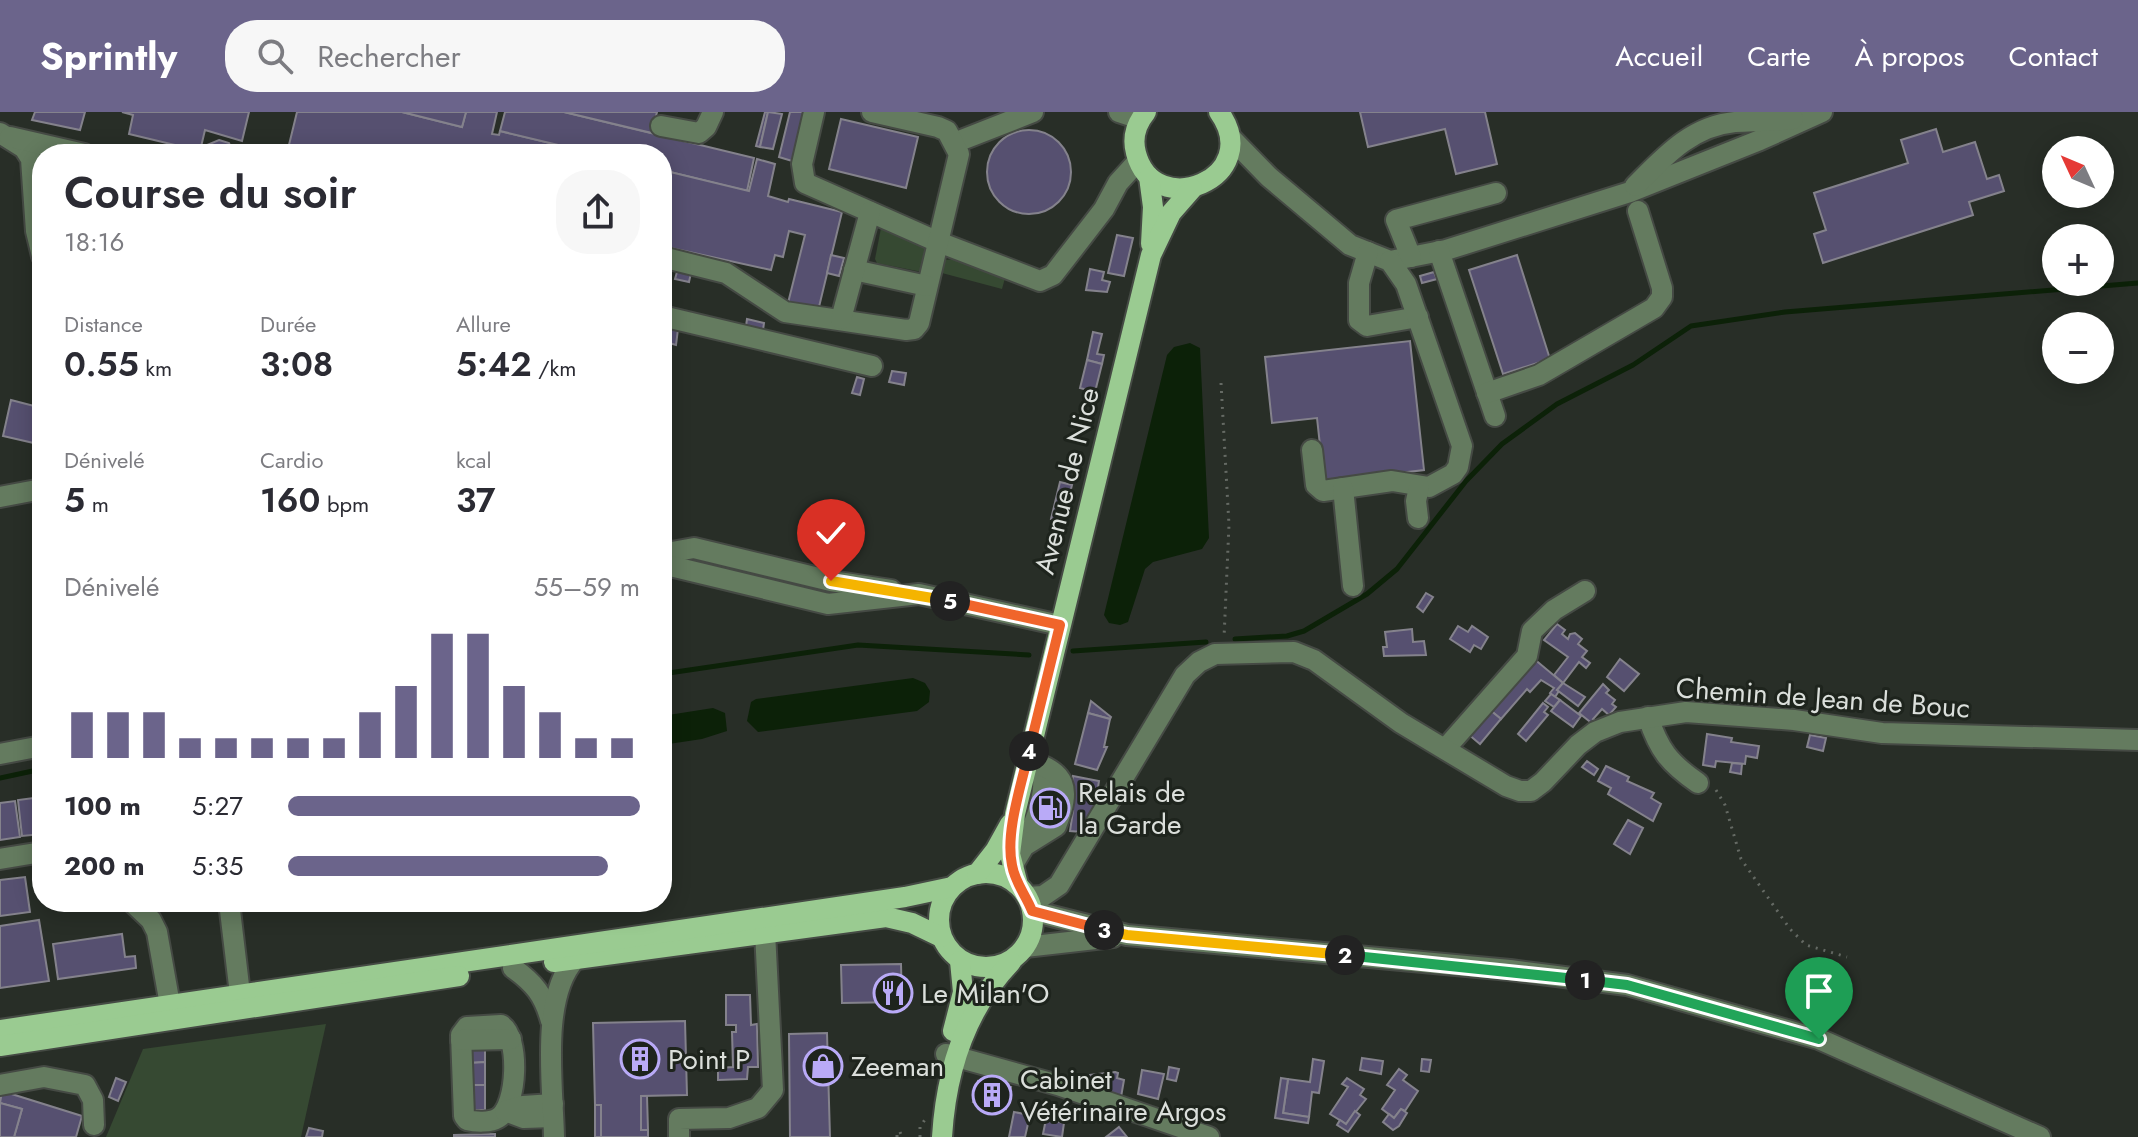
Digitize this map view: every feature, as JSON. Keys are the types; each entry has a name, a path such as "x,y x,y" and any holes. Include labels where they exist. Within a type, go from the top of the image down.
{"main road":[{"path":"1220,113 1230,137 1229,157 1224,166"},
{"name":"Avenue de Nice","path":"977,874 995,851 1015,814 1034,762 1052,654 1151,255 1153,207 1134,147 1135,132 1143,115"},
{"name":"Avenue de Nice","path":"1151,255 1171,213 1192,189 1207,183 1224,166"},
{"path":"1143,169 1169,188 1192,189"},
{"name":"Avenue de Nice","path":"1015,814 1010,854 1022,890"},
{"path":"942,1137 951,1055 979,1001 994,979 1021,952 1032,930 1022,890 1006,877 991,873 977,874 964,878 952,887 939,910 941,937 948,951 960,961 979,968 999,966 1021,952"},
{"path":"0,1030 905,897 952,887"},
{"path":"0,1046 513,968 886,917 912,923 941,937"},
{"path":"933,1137 963,992 960,961"}],"street":[{"path":"661,126 699,133 706,127 713,112"},
{"path":"814,112 802,164 803,178 811,187 1035,280 1044,281 1053,275 1107,205 1118,183 1143,169"},
{"path":"672,262 726,273 785,312 819,319 914,329 919,323 936,241 959,162 947,131 872,112"},
{"path":"954,143 1033,112"},
{"path":"1119,112 1143,115"},
{"path":"1634,201 1667,154 1692,134 1735,122 1767,122 1815,114"},
{"path":"1390,261 1634,201 1815,114"},
{"path":"4,135 42,144"},
{"path":"4,135 24,148 31,159 32,173"},
{"path":"1230,137 1269,177 1350,245 1390,261 1406,284 1462,446 1461,457 1453,474 1429,487 1392,481 1319,489 1312,450"},
{"path":"1224,166 1269,177"},
{"path":"1411,257 1396,220 1496,193"},
{"path":"1487,393 1539,375 1654,308 1662,297 1662,288 1634,201"},
{"path":"841,319 870,212"},
{"path":"1439,251 1495,416"},
{"path":"1368,252 1359,283 1359,320 1367,326 1418,317"},
{"path":"854,270 927,286"},
{"path":"672,318 872,366"},
{"path":"1418,518 1416,501 1419,487"},
{"path":"1343,488 1353,586"},
{"path":"0,497 32,491"},
{"path":"672,552 694,548 831,581 919,594 1060,625"},
{"path":"672,566 828,604 919,594"},
{"path":"1445,749 1527,656 1532,631 1554,610 1585,591"},
{"name":"Chemin de Jean de Bouc","path":"1022,890 1043,896 1059,885 1185,675 1199,662 1215,654 1294,652 1314,660 1401,723 1506,786 1520,791 1531,791 1543,782 1578,745 1595,732 1620,722 1686,712 1794,720 1882,733 2116,742 2138,740"},
{"path":"1648,717 1666,757 1698,783"},
{"path":"0,754 32,748"},
{"path":"1034,762 1048,767 1058,776 1064,794 1056,826 1024,846 1022,890 1127,935"},
{"path":"0,859 32,854"},
{"path":"143,912 157,932 170,1005"},
{"path":"230,912 240,994"},
{"path":"679,1137 679,1119 729,1128 758,1108 773,1090 765,932"},
{"path":"1021,952 1127,935 1510,970 1627,985 1819,1039 2040,1137"},
{"path":"505,1111 524,1118 553,1119 552,1024 559,986 575,959"},
{"path":"513,968 528,978 541,994 552,1024"},
{"path":"501,1025 510,1032 514,1085 505,1111 493,1120 471,1121 464,1116 461,1040 467,1027 501,1025"},
{"path":"951,1055 1058,1085 1209,1137"},
{"path":"0,1085 44,1077 85,1085 93,1100 94,1125"}],"path":[{"path":"1221,383 1229,525 1224,654"},
{"path":"1698,783 1713,788 1720,795 1741,859 1790,929 1806,945 1847,957"},
{"path":"920,1137 920,1127 928,1114"}],"shaded area":[{"path":"881,228 927,247 922,272 877,263 875,259"},
{"path":"955,257 1005,278 1002,289 942,273 945,260"},
{"path":"1190,343 1200,348 1209,538 1202,549 1153,562 1145,569 1128,622 1120,625 1109,623 1104,615 1167,355 1174,347"},
{"path":"913,678 925,683 930,691 929,702 917,711 758,732 747,721 751,702 756,699"},
{"path":"713,708 725,713 727,731 672,744 672,714"},
{"path":"326,1024 301,1137 106,1137 143,1049"}],"building":[{"path":"35,112 85,112 80,130 32,120"},
{"path":"122,112 249,112 242,141 205,130 202,144 171,144 129,134 133,115"},
{"path":"297,112 402,112 462,127 466,112 497,112 492,134 499,135 500,131 554,144 289,144"},
{"path":"402,112 466,112 462,127"},
{"path":"505,112 564,112 754,158 747,191 672,172 672,144 554,144 500,131"},
{"path":"564,112 657,112 652,133"},
{"path":"765,112 768,112 760,147 756,146"},
{"path":"768,112 782,114 773,149 760,147"},
{"path":"790,112 804,112 792,161 779,157"},
{"path":"1360,112 1485,112 1497,164 1456,174 1445,129 1368,147"},
{"path":"841,119 918,137 906,188 829,169"},
{"path":"1936,129 1943,152 1975,142 1987,179 1999,175 2004,191 1969,202 1973,215 1823,263 1814,234 1826,230 1814,193 1908,163 1901,140"},
{"path":"1029,130 1045,133 1059,142 1068,156 1071,172 1068,188 1059,202 1045,211 1029,214 1013,211 999,202 990,188 987,172 990,156 999,142 1013,133"},
{"path":"219,140 229,144 209,144"},
{"path":"757,159 775,164 768,196 842,212 818,311 788,303 805,235 789,231 783,257 775,255 771,270 672,248 672,172 749,191"},
{"path":"1117,235 1133,238 1124,276 1108,273"},
{"path":"831,255 844,258 839,276 827,273"},
{"path":"1517,255 1550,359 1503,374 1469,270"},
{"path":"679,265 692,268 689,282 675,279"},
{"path":"1090,269 1104,272 1102,280 1110,282 1107,292 1086,290"},
{"path":"1434,272 1437,279 1422,283 1420,276"},
{"path":"747,319 764,323 763,330 746,326"},
{"path":"672,328 678,329 676,345 672,344"},
{"path":"1093,332 1102,334 1097,354 1104,355 1102,364 1087,360"},
{"path":"1410,341 1424,470 1324,482 1317,418 1272,423 1265,357"},
{"path":"1087,360 1102,364 1095,392 1080,388"},
{"path":"892,371 906,373 904,385 889,382"},
{"path":"857,377 864,379 860,395 852,393"},
{"path":"11,400 32,405 32,443 3,436"},
{"path":"1060,482 1072,485 1063,521 1051,519"},
{"path":"1426,593 1433,597 1423,612 1417,607"},
{"path":"1557,624 1565,630 1562,634 1568,639 1570,634 1575,633 1582,639 1578,644 1587,651 1582,657 1590,663 1586,668 1579,662 1563,683 1554,675 1568,657 1544,640"},
{"path":"1458,626 1468,632 1472,626 1488,637 1481,649 1474,645 1470,652 1450,639"},
{"path":"1412,629 1413,642 1424,641 1426,655 1384,656 1383,647 1387,647 1385,632"},
{"path":"1533,658 1563,683 1559,691 1555,697 1550,693 1554,688 1541,680 1530,692 1527,689 1501,719 1490,710"},
{"path":"1620,659 1639,674 1624,691 1607,677"},
{"path":"1563,683 1585,697 1578,706 1557,690"},
{"path":"1603,684 1609,690 1606,693 1615,700 1612,704 1616,707 1609,715 1602,709 1593,719 1597,722 1594,725 1579,713"},
{"path":"1551,694 1560,700 1554,707 1545,701"},
{"path":"1560,700 1581,716 1573,727 1551,711"},
{"path":"1091,701 1111,717 1110,719 1088,713"},
{"path":"1543,703 1548,707 1544,712 1548,715 1526,741 1518,734"},
{"path":"1490,710 1501,719 1480,744 1468,734"},
{"path":"1088,713 1110,719 1104,747 1107,747 1097,770 1075,764"},
{"path":"1707,734 1759,746 1757,758 1746,756 1745,764 1716,761 1715,767 1703,765"},
{"path":"1810,735 1826,738 1823,751 1807,747"},
{"path":"1587,761 1598,769 1594,775 1582,767"},
{"path":"1732,763 1742,764 1741,774 1730,772"},
{"path":"1606,766 1629,777 1627,781 1654,793 1651,798 1661,804 1653,821 1608,794 1611,788 1598,781"},
{"path":"1073,776 1099,781 1097,794 1091,794 1090,799 1102,800 1082,832 1070,831"},
{"path":"32,798 32,835 22,836 18,800"},
{"path":"15,801 20,837 0,840 0,803"},
{"path":"1628,820 1643,828 1630,854 1614,844"},
{"path":"25,877 30,912 0,916 0,880"},
{"path":"39,920 49,981 0,988 0,926"},
{"path":"122,934 125,957 135,956 136,968 58,979 53,944"},
{"path":"901,964 902,1002 842,1003 841,965"},
{"path":"726,995 750,995 751,1025 757,1024 758,1067 748,1067 747,1079 718,1080 718,1068 733,1067 732,1032 736,1032 736,1025 726,1025"},
{"name":"Point P","path":"685,1021 687,1095 641,1096 641,1130 648,1130 648,1137 601,1137 601,1105 595,1105 593,1023"},
{"path":"827,1033 830,1137 790,1137 789,1034"},
{"path":"470,1050 485,1050 485,1062 470,1063"},
{"path":"1362,1058 1383,1061 1381,1074 1360,1070"},
{"path":"1313,1059 1324,1061 1319,1093 1312,1092 1309,1117 1283,1113 1288,1079 1310,1082"},
{"path":"1422,1059 1431,1060 1429,1072 1421,1071"},
{"path":"485,1062 485,1085 470,1085 470,1063"},
{"path":"1169,1067 1179,1069 1176,1081 1167,1079"},
{"path":"1399,1069 1407,1075 1403,1080 1418,1091 1405,1111 1401,1109 1394,1118 1382,1109 1395,1090 1387,1085"},
{"path":"1142,1070 1164,1074 1158,1099 1138,1094"},
{"path":"1118,1073 1117,1078 1124,1080 1121,1097 1087,1090 1090,1075"},
{"path":"116,1078 126,1082 118,1101 109,1097"},
{"path":"1281,1078 1288,1079 1283,1113 1309,1117 1308,1123 1275,1118"},
{"path":"1347,1078 1364,1089 1360,1095 1366,1099 1346,1124 1330,1114 1348,1087 1342,1084"},
{"name":"Cabinet Vétérinaire Argos","path":"978,1081 1011,1087 1006,1109 973,1102"},
{"path":"472,1085 485,1085 485,1110 472,1110"},
{"path":"2,1091 82,1116 76,1137 14,1137 22,1109 0,1103"},
{"path":"641,1096 647,1096 648,1130 641,1130"},
{"path":"0,1103 22,1109 14,1137 0,1137"},
{"path":"595,1105 601,1105 601,1137 595,1137"},
{"path":"1401,1109 1407,1113 1393,1130 1383,1122 1389,1114 1394,1118"},
{"path":"1355,1111 1360,1115 1348,1132 1337,1125 1340,1120 1346,1124"},
{"path":"1014,1112 1030,1115 1025,1137 1009,1137"},
{"path":"1046,1119 1064,1123 1062,1137 1043,1134"},
{"path":"1119,1127 1127,1137 1106,1137"},
{"path":"309,1128 323,1131 322,1137 306,1137"},
{"path":"495,1134 495,1137 454,1137 454,1135"}],"waterway":[{"path":"1235,639 1287,636 1304,631 1367,594 1397,569 1466,481 1502,444 1557,404 1633,365 1691,326 1785,312 2138,283"},
{"path":"1073,651 1206,642"},
{"path":"672,673 858,645 1029,655"},
{"path":"0,778 32,771"}],"place":[{"name":"Relais de la Garde","path":"1050,808"},
{"name":"Le Milan'O","path":"893,993"},
{"name":"Point P","path":"640,1059"},
{"name":"Zeeman","path":"823,1066"},
{"name":"Cabinet Vétérinaire Argos","path":"992,1095"}],"route":[{"path":"831,581 919,594 1060,625 1015,814 1010,854 1018,885 1032,911 1127,935 1510,970 1627,985 1819,1039"}]}
